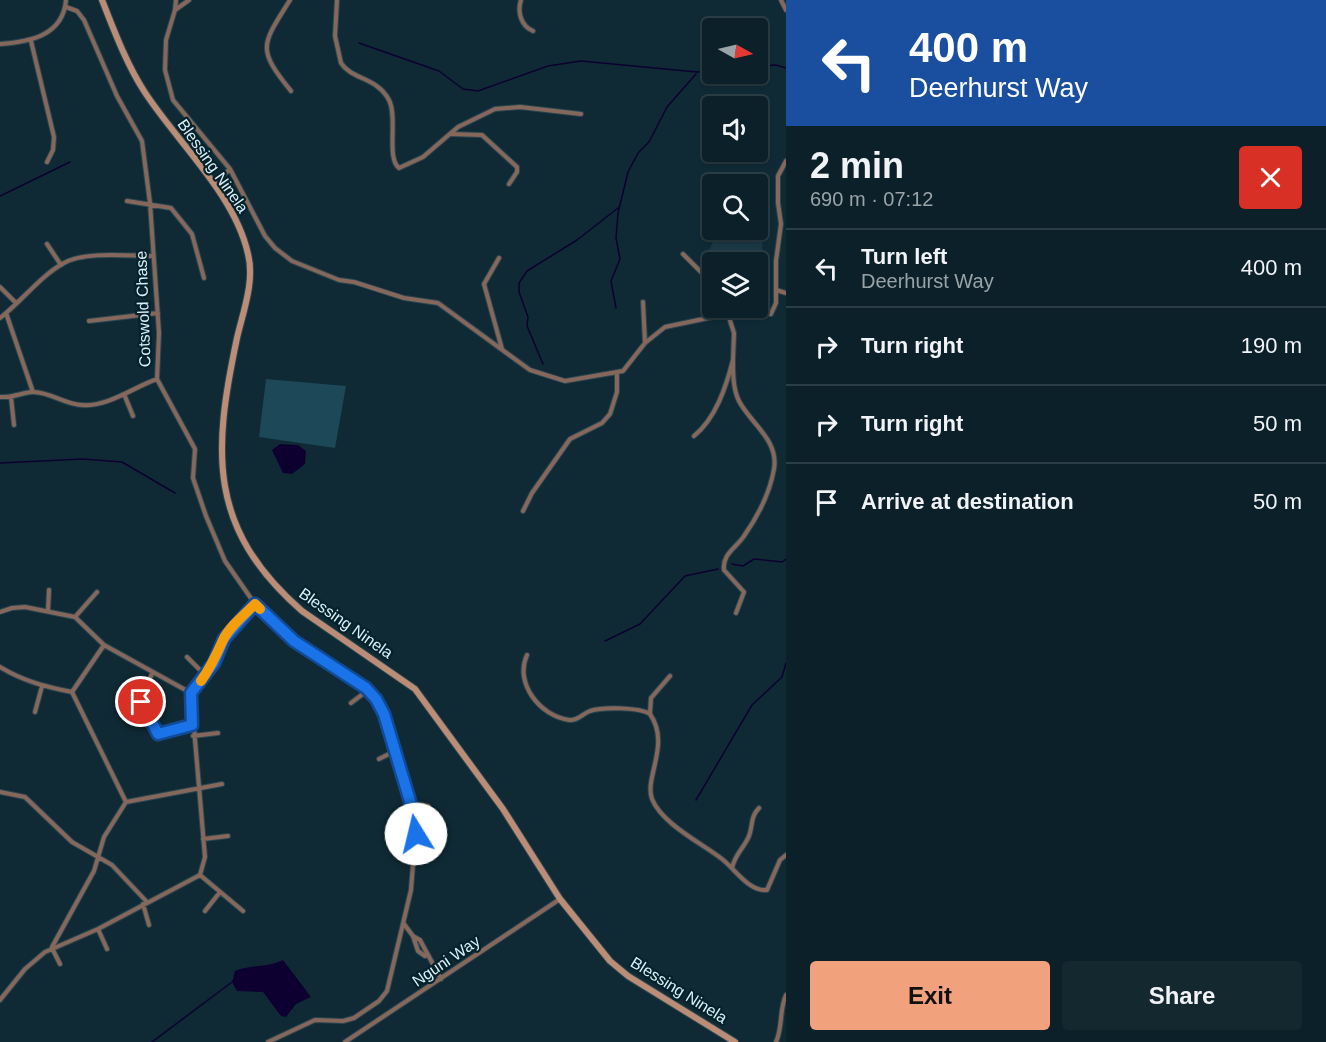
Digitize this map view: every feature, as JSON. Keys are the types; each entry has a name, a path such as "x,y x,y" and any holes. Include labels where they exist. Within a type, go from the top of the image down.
{"street":[{"path":"0,44 32,41 52,29 66,7 66,0"},
{"name":"Blessing Ninela","path":"102,0 143,90 213,184 243,235 251,271 226,388 221,438 223,490 253,556 286,597 415,689 463,758 503,809 560,899 610,960 628,975 735,1042"},
{"path":"176,0 164,55 173,100 230,169 253,217 282,255 332,278 354,282 404,298 438,303 530,370 553,379 578,381 617,374 627,368 645,342 654,335 677,324 708,318"},
{"path":"175,10 189,0"},
{"path":"290,0 274,25 266,47 269,62 291,91"},
{"path":"337,0 335,36 341,63 379,86 390,102 394,123 393,159 397,167 403,169 413,164 471,120 505,106 581,114"},
{"path":"521,0 520,17 525,26 533,31"},
{"path":"781,0 786,10"},
{"name":"Cotswold Chase","path":"66,7 77,11 84,20 117,96 135,124 145,158 158,313 157,379 195,449 195,486 225,561 255,604 294,641 368,690"},
{"path":"32,41 54,137 53,150 47,162"},
{"path":"450,134 478,133 489,140 517,167 517,172 509,184"},
{"path":"768,314 771,314 775,307 777,290 776,261 781,224 778,176 786,161"},
{"path":"213,184 230,169"},
{"path":"127,201 171,208 192,234 204,278"},
{"path":"47,244 61,265"},
{"path":"683,254 702,273"},
{"path":"0,318 61,265 84,258 153,256"},
{"path":"499,258 484,284 502,349"},
{"path":"0,287 16,303"},
{"path":"777,290 786,293"},
{"path":"643,302 645,342"},
{"path":"89,321 158,313"},
{"path":"6,314 33,392"},
{"path":"729,318 734,333 735,390 739,400 768,440 775,459 770,487 748,530 726,556 723,566 726,574 744,592 736,613"},
{"path":"645,331 649,330 654,335"},
{"path":"694,436 706,424 720,400 733,360"},
{"path":"523,511 532,493 570,439 602,423 610,414 617,392 617,374"},
{"path":"0,397 12,398 33,392 82,405 124,394 157,379"},
{"path":"124,394 133,416"},
{"path":"12,398 14,425"},
{"path":"48,611 49,591"},
{"path":"75,617 97,592"},
{"path":"0,1000 32,961 52,948 98,929 200,875 205,864 191,693 214,663 224,639 255,604"},
{"path":"1,610 25,608 75,617 104,645 191,693"},
{"path":"72,692 104,645"},
{"path":"527,655 522,671 527,688 545,710 556,716 572,720 588,712 635,709 650,714"},
{"path":"187,657 205,675"},
{"path":"0,667 15,676 42,686 72,692"},
{"path":"153,672 140,698 152,728 162,734 192,725"},
{"path":"670,676 651,698 650,714 657,731 658,750 651,789 654,803 694,842 732,868 750,885 762,891 770,888 780,860 786,855"},
{"path":"34,712 42,686"},
{"path":"268,1042 315,1020 349,1020 379,1000 387,990 393,975 411,890 416,823 382,706 368,690 351,703"},
{"path":"72,692 126,801"},
{"path":"193,736 218,733"},
{"path":"380,759 395,750"},
{"path":"52,948 94,871 104,837 126,801 222,784"},
{"path":"0,792 24,797 72,842 112,865 145,903 149,926"},
{"path":"411,803 428,806 443,827 435,842 428,846 416,846"},
{"path":"732,868 735,855 748,838 752,816 759,808"},
{"path":"397,820 416,823"},
{"path":"203,839 228,836"},
{"path":"200,875 243,911"},
{"path":"206,911 220,892"},
{"name":"Nguni Way","path":"345,1042 560,899"},
{"path":"404,924 418,951 426,956 441,979"},
{"path":"98,929 107,949"},
{"path":"52,948 60,964"},
{"path":"777,1042 786,995"}],"shaded area":[{"path":"714,240 763,240 763,252 708,252"},
{"path":"266,379 346,386 335,448 259,437"},
{"path":"280,444 298,445 306,451 305,464 292,474 283,473 272,450"},
{"path":"283,960 311,997 296,1004 286,1017 281,1016 263,992 237,991 232,982 235,971"}],"waterway":[{"path":"359,43 439,71 463,89 478,91 548,66 581,61 702,72"},
{"path":"768,65 786,68"},
{"path":"616,308 611,281 620,259 616,238 618,213 628,172 638,153 649,142 667,107 696,74"},
{"path":"0,196 70,162"},
{"path":"543,364 527,326 528,317 519,292 519,283 527,271 577,240 618,208"},
{"path":"0,463 83,459 122,462 175,493"},
{"path":"732,564 743,566 754,559 782,562 786,559"},
{"path":"605,641 640,624 685,576 718,569"},
{"path":"696,800 752,705 782,677 786,663"},
{"path":"152,1042 232,982"}],"slow traffic":[{"path":"201,681 214,663 224,639 233,627 255,604 260,609"}],"route":[{"path":"141,702 152,728 158,734 169,733 192,725 191,693 214,663 224,639 255,604 294,641 366,688 382,706 415,818 416,834"}]}
